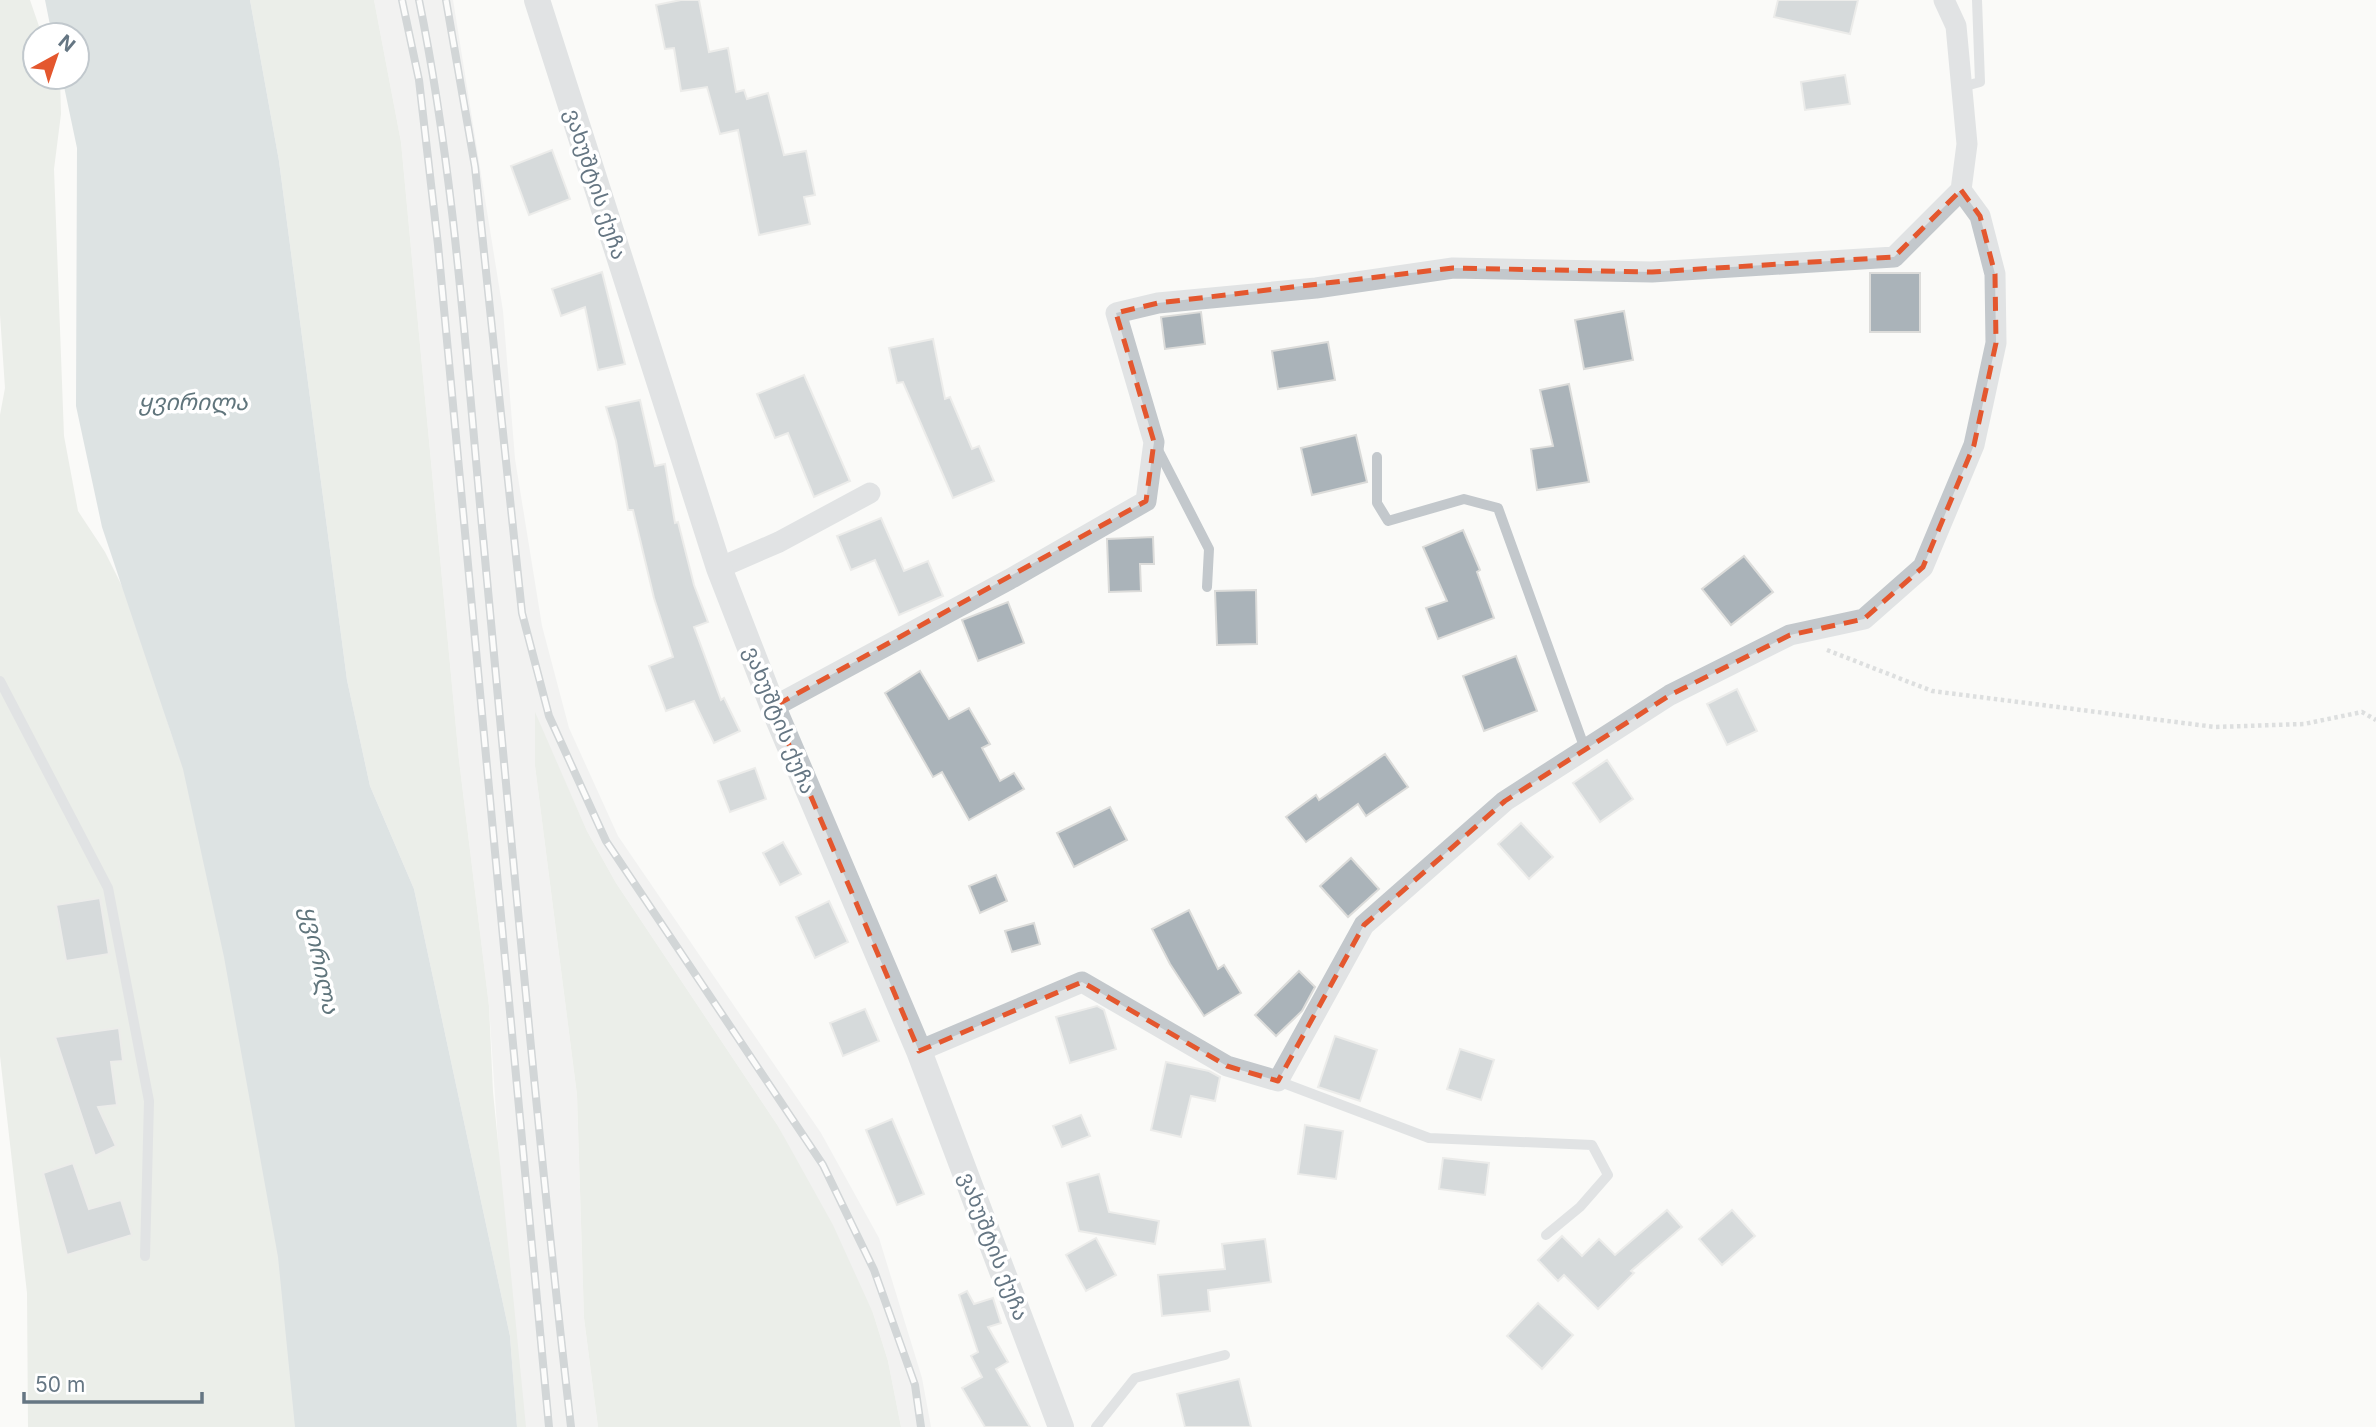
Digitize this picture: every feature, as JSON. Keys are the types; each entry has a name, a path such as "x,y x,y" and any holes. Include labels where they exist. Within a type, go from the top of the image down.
{"street":[{"name":"ვახუშტის ქუჩა","path":"537,0 719,568 774,708 919,1051 1061,1427"},
{"path":"774,708 1146,501 1154,442 1116,313 1158,303 1316,288 1453,268 1652,272 1894,257 1961,190 1967,144 1962,88 1956,26 1944,0"},
{"path":"919,1051 1082,982 1227,1066 1278,1081 1364,925 1505,801 1670,695 1790,635 1864,619 1923,566 1974,445 1996,343 1995,274 1980,216 1961,190"},
{"path":"719,568 779,542 870,493"}],"lane":[{"path":"1962,88 1980,82 1977,0"},
{"path":"1154,442 1209,549 1207,587"},
{"path":"1377,457 1377,503 1388,521 1464,499 1498,508 1585,750"},
{"path":"0,681 108,888 149,1101 145,1256"},
{"path":"1278,1081 1429,1138 1592,1145 1608,1175 1580,1207 1546,1235"},
{"path":"1096,1427 1135,1378 1225,1355"}],"path":[{"path":"1790,635 1933,691 2215,727 2304,724 2362,712 2376,720"}],"highlighted area":[{"path":"1961,190 1980,216 1995,274 1996,343 1974,445 1923,567 1864,619 1790,635 1670,695 1505,801 1364,925 1278,1081 1227,1066 1082,982 919,1051 773,707 1146,501 1154,442 1116,313 1158,303 1453,268 1652,272 1894,257"}],"shaded area":[{"path":"0,0 30,0 37,21 21,21 21,91 60,91 61,114 54,169 64,436 78,511 105,552 133,608 170,730 249,954 364,1427 28,1427 27,1293 0,1056 0,415 5,388 0,315"},
{"path":"250,0 374,0 401,142 459,760 489,1006 493,1092 526,1427 517,1427 510,1336 414,889 370,786 347,680 279,161"},
{"path":"374,0 453,0 503,311 515,459 542,626 569,728 618,836 821,1133 879,1238 922,1378 931,1427 901,1427 888,1361 873,1313 778,1126 616,883 587,831 535,714 535,766 577,1095 584,1318 598,1427 517,1427 489,1006 459,760 401,142"},
{"path":"535,712 587,831 616,883 778,1126 833,1225 873,1313 888,1361 901,1427 598,1427 584,1318 577,1095 535,766"}],"water":[{"name":"ყვირილა","path":"45,0 250,0 279,161 347,680 370,786 414,889 510,1336 517,1427 295,1427 278,1257 224,957 183,769 102,527 76,406 77,148 65,91 91,91 91,21 49,21"}],"building":[{"path":"699,0 709,52 728,48 736,92 744,90 747,99 768,93 784,155 806,151 815,195 804,197 810,224 759,235 738,130 720,134 707,87 681,91 674,48 665,49 656,5"},
{"path":"1778,0 1858,0 1850,34 1774,17"},
{"path":"1845,75 1850,104 1805,110 1801,82"},
{"path":"552,150 570,199 529,215 511,166"},
{"path":"602,272 625,364 598,370 585,307 561,316 552,289"},
{"path":"1870,273 1920,273 1920,332 1870,332"},
{"path":"1624,311 1633,360 1584,369 1575,320"},
{"path":"1201,312 1205,344 1165,349 1161,317"},
{"path":"933,339 945,399 950,397 972,449 979,446 994,481 953,498 903,382 897,383 889,348"},
{"path":"1328,342 1335,380 1278,389 1272,351"},
{"path":"804,375 850,481 814,497 788,433 775,438 757,394"},
{"path":"1569,384 1589,482 1537,490 1531,449 1553,446 1540,390"},
{"path":"640,400 655,466 665,464 675,523 678,522 694,585 708,622 694,627 721,700 724,698 740,731 714,743 694,701 666,711 649,666 673,657 654,598 633,510 628,510 616,441 606,407"},
{"path":"1356,435 1367,482 1312,495 1301,448"},
{"path":"881,518 904,571 928,561 943,596 899,615 875,560 851,570 837,536"},
{"path":"1463,530 1480,570 1477,572 1494,618 1438,639 1426,608 1447,601 1423,547"},
{"path":"1153,537 1154,564 1140,564 1141,591 1109,592 1107,539"},
{"path":"1744,556 1773,592 1731,625 1702,589"},
{"path":"1256,590 1257,644 1217,645 1215,591"},
{"path":"1008,602 1024,643 978,661 962,620"},
{"path":"1516,656 1537,711 1484,731 1463,676"},
{"path":"920,671 949,719 969,708 990,744 982,748 1000,781 1014,773 1024,789 969,820 942,772 933,777 885,693"},
{"path":"1737,689 1757,731 1727,745 1707,704"},
{"path":"1385,754 1408,787 1366,816 1358,804 1306,842 1286,817 1316,795 1319,800"},
{"path":"1607,760 1633,799 1600,822 1573,783"},
{"path":"755,768 766,799 730,812 718,781"},
{"path":"1110,807 1127,840 1074,867 1057,833"},
{"path":"1521,823 1553,857 1529,879 1498,844"},
{"path":"783,842 801,874 780,885 763,853"},
{"path":"1351,858 1379,889 1348,917 1320,886"},
{"path":"996,875 1007,901 980,913 969,886"},
{"path":"100,898 109,954 66,961 56,905"},
{"path":"829,901 848,942 815,958 796,917"},
{"path":"1189,910 1218,969 1224,965 1241,993 1204,1016 1170,964 1152,929"},
{"path":"1034,923 1040,944 1012,952 1005,931"},
{"path":"1299,971 1315,987 1302,1011 1276,1036 1255,1015"},
{"path":"1097,1006 1104,1010 1116,1049 1070,1063 1056,1017"},
{"path":"865,1009 879,1041 843,1056 830,1023"},
{"path":"119,1028 123,1061 111,1062 117,1105 98,1107 116,1146 95,1156 55,1037"},
{"path":"1335,1036 1377,1050 1360,1101 1318,1087"},
{"path":"1460,1049 1494,1060 1481,1100 1447,1089"},
{"path":"1166,1062 1209,1071 1220,1077 1215,1101 1191,1096 1181,1137 1151,1130"},
{"path":"1081,1115 1090,1136 1062,1147 1053,1126"},
{"path":"892,1119 924,1194 897,1205 866,1130"},
{"path":"1305,1125 1343,1131 1336,1179 1298,1174"},
{"path":"1443,1158 1489,1163 1485,1195 1439,1189"},
{"path":"73,1163 89,1209 121,1200 132,1235 67,1255 43,1173"},
{"path":"1099,1174 1109,1212 1159,1221 1155,1244 1079,1231 1067,1183"},
{"path":"1667,1210 1682,1227 1631,1271 1634,1273 1598,1309 1564,1275 1558,1281 1538,1260 1562,1236 1582,1256 1599,1239 1615,1255"},
{"path":"1732,1210 1755,1236 1722,1265 1699,1239"},
{"path":"1096,1238 1116,1275 1086,1291 1066,1255"},
{"path":"1265,1239 1271,1282 1208,1290 1210,1311 1162,1316 1158,1275 1225,1269 1222,1244"},
{"path":"967,1291 974,1304 993,1298 1001,1323 988,1327 1008,1362 996,1369 1030,1427 985,1427 962,1388 982,1377 971,1356 978,1352 959,1295"},
{"path":"1538,1303 1573,1335 1542,1369 1507,1336"},
{"path":"1239,1379 1251,1427 1185,1427 1177,1394"}],"railway":[{"path":"402,0 419,80 438,245 549,1427"},
{"path":"419,0 451,200 525,982 571,1427"},
{"path":"446,0 475,167 522,613 549,716 606,841 823,1165 874,1270 915,1385 921,1427"}]}
